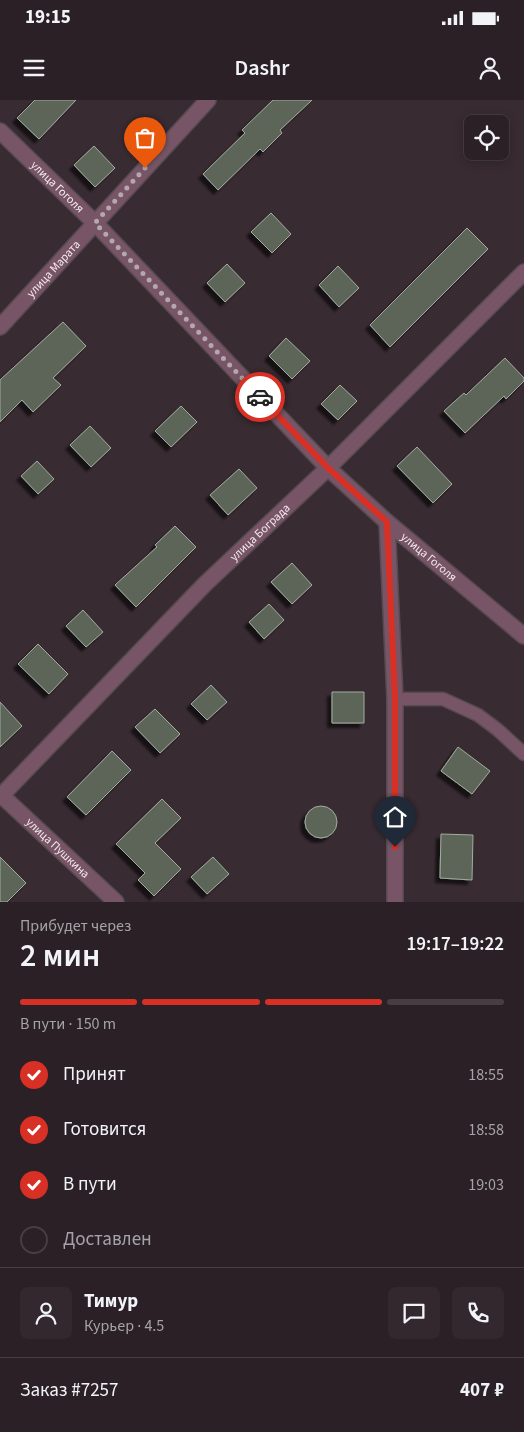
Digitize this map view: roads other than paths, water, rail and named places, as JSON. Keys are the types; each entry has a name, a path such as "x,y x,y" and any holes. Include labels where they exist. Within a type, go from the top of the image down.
{"street":[{"name":"улица Марата","path":"0,327 208,100"},
{"name":"улица Гоголя","path":"0,132 95,223 328,468 387,522 524,636"},
{"name":"улица Бограда","path":"1,795 204,585 328,468 524,272"},
{"path":"387,522 395,699 395,902"},
{"name":"улица Пушкина","path":"1,795 116,902"}],"lane":[{"path":"395,699 443,699 478,715 524,754"}]}
